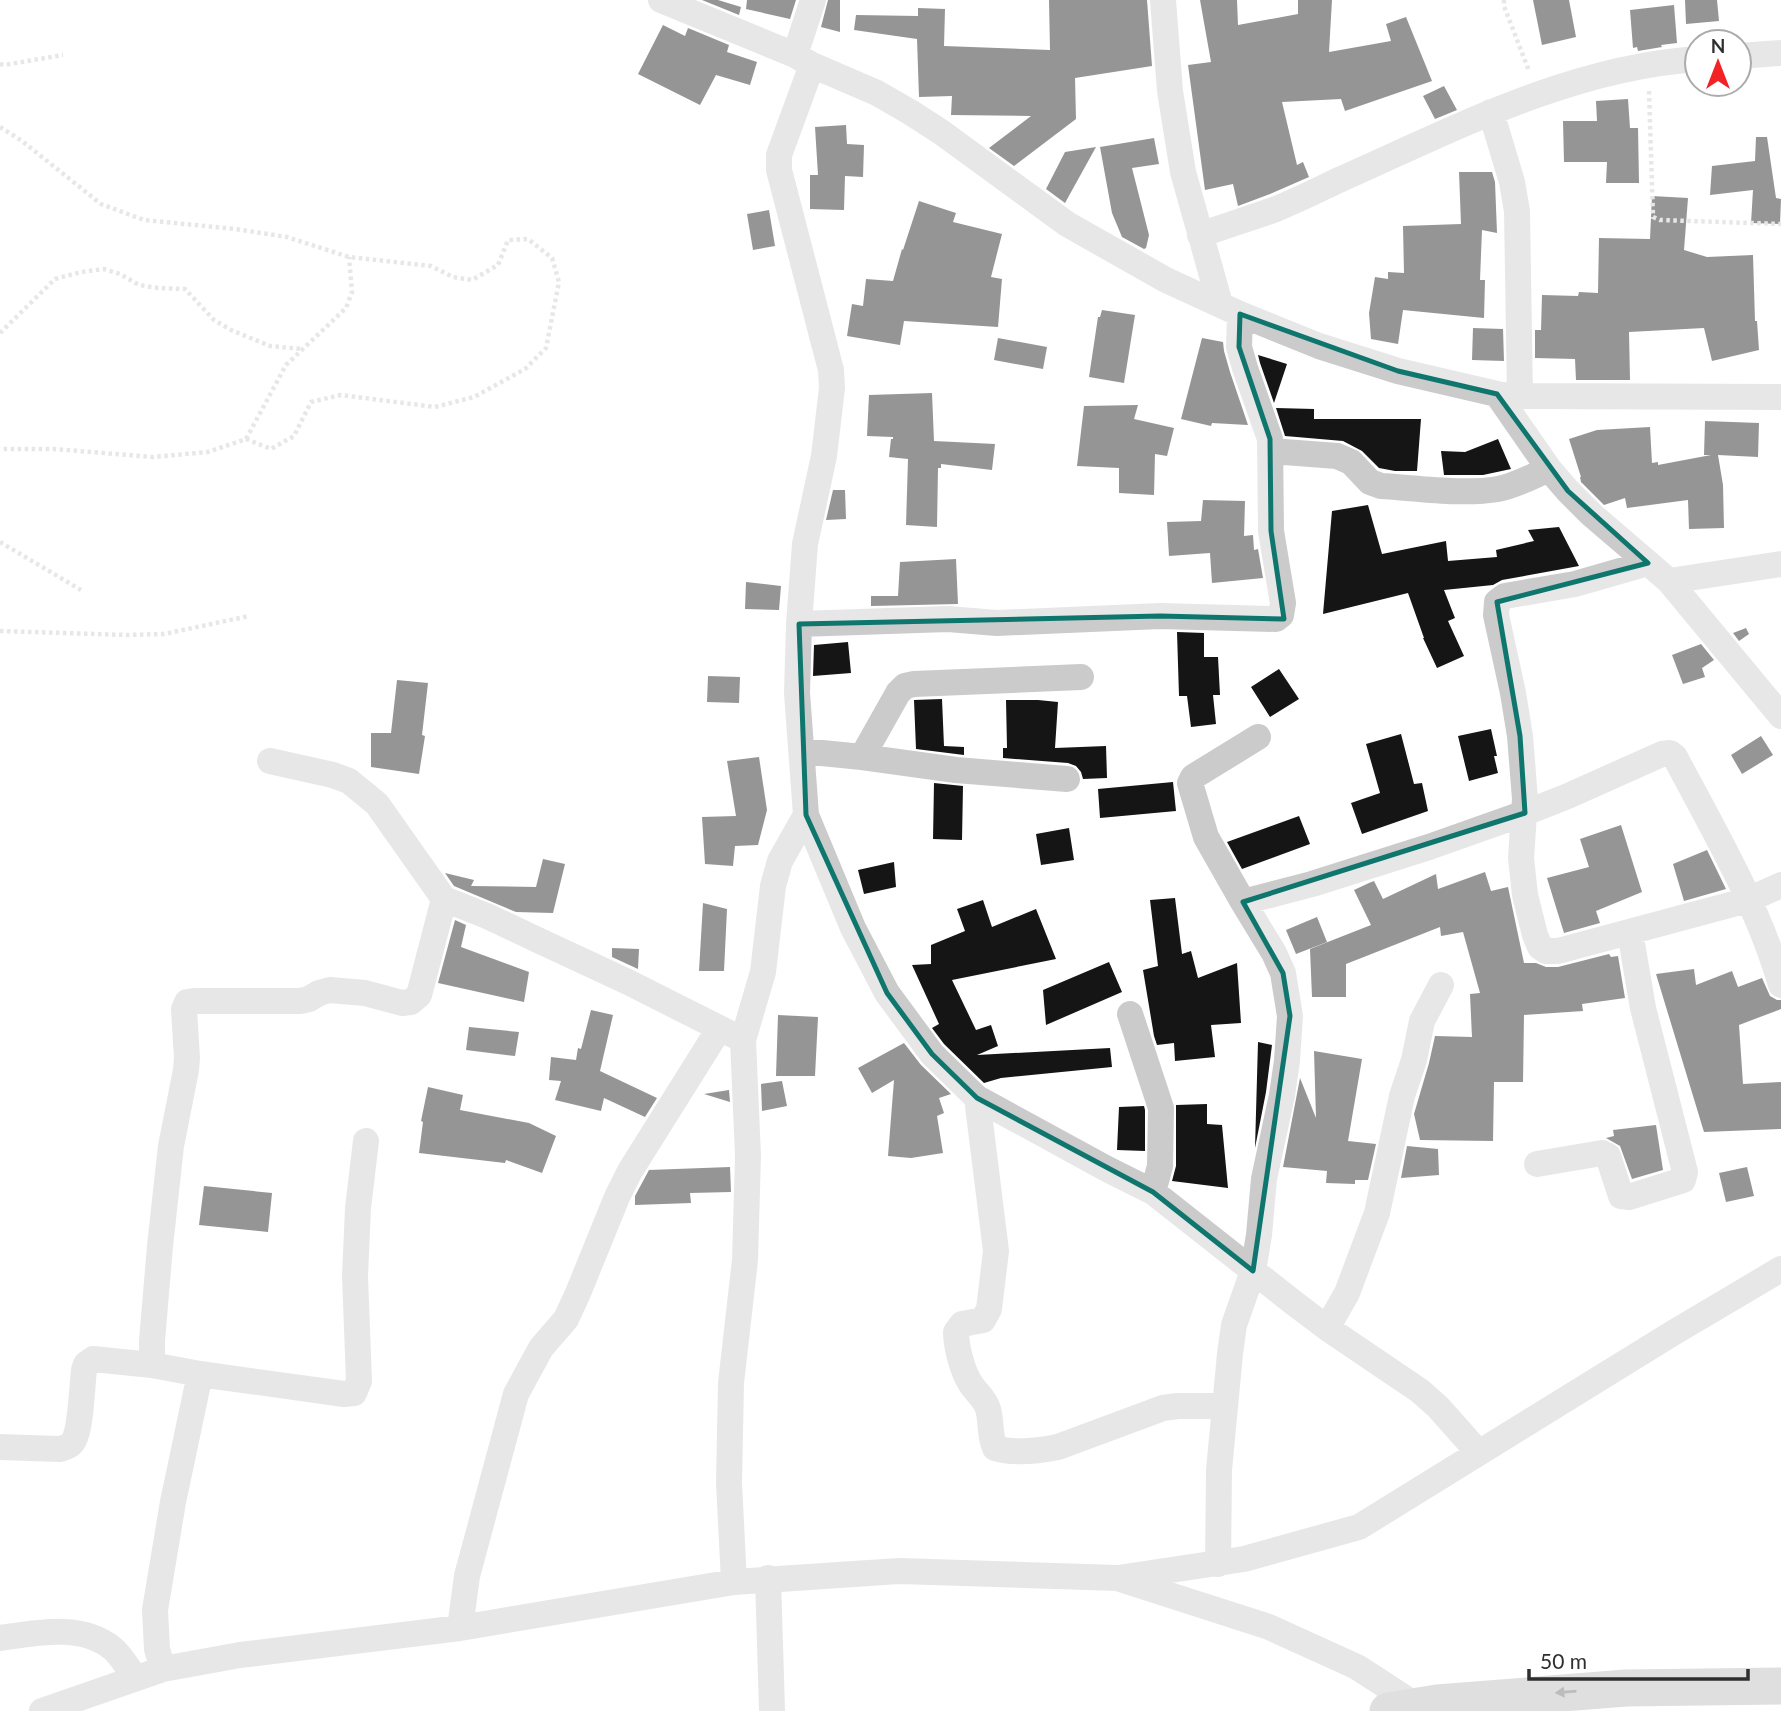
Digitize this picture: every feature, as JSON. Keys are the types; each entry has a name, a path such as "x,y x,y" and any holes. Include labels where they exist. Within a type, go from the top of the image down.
{"street":[{"path":"661,0 877,93 941,132 1067,224 1166,280 1319,346 1398,371 1509,395 1781,397"},
{"path":"813,0 804,60 779,155 779,170 831,370 832,388 824,456 805,544 797,693 806,815 853,928 887,993 932,1054 978,1098 1153,1192 1327,1328 1420,1391 1478,1452"},
{"path":"799,624 948,620 997,623 1160,615 1276,619 1281,615 1283,609 1271,531 1270,439 1245,368 1230,309 1200,235 1183,172 1166,52 1163,0"},
{"path":"1753,55 1781,53"},
{"path":"1200,235 1277,208 1538,93 1648,65 1683,61"},
{"path":"1491,112 1512,182 1517,211 1509,395 1549,469 1576,499 1669,581 1781,716"},
{"path":"1271,451 1337,456 1351,462 1370,482 1381,486 1470,491 1499,489 1549,469"},
{"path":"1648,563 1575,584 1505,596 1497,602 1496,615 1520,736 1525,813 1521,858 1525,895 1539,947 1546,951 1558,951 1748,900 1781,885"},
{"path":"1669,581 1781,564"},
{"path":"862,757 898,693 905,686 1080,677"},
{"path":"1218,1564 1219,1470 1234,1325 1253,1271 1264,1178 1287,1061 1290,1016 1283,973 1206,837 1190,782 1193,777 1258,737"},
{"path":"802,751 957,770 1067,779"},
{"path":"1243,902 1429,847 1525,813 1662,754 1670,753 1687,779 1748,900 1781,983"},
{"path":"270,761 349,780 377,804 444,900 487,916 731,1034"},
{"path":"460,1628 467,1576 516,1394 541,1348 566,1319 630,1171 731,1034 763,972 773,886 780,861 806,815"},
{"path":"152,1365 160,1246 171,1146 186,1070 185,1005 194,1001 300,1001 330,990 365,993 402,1003 411,1002 419,995 444,900"},
{"path":"1537,1164 1602,1153 1608,1156 1621,1196 1629,1197 1683,1181 1685,1172 1643,1008 1630,932"},
{"path":"1327,1328 1347,1293 1371,1231 1422,1021 1441,985"},
{"path":"1130,1014 1161,1108 1160,1166 1153,1192"},
{"path":"731,1034 748,1156 745,1260 731,1383 729,1483 734,1582"},
{"path":"978,1098 996,1251 989,1309 983,1320 962,1324 956,1332 956,1342 969,1383 988,1408 991,1439 995,1448 1004,1451 1043,1450 1058,1447 1163,1408 1224,1406"},
{"path":"0,1447 68,1447 73,1442 77,1429 84,1370 86,1364 93,1359 152,1365 344,1394 354,1392 359,1381 355,1276 358,1208 366,1141"},
{"path":"42,1711 163,1669 270,1650 460,1628 734,1582 899,1571 1118,1578 1244,1559 1359,1527 1781,1269"},
{"path":"163,1669 157,1649 155,1610 173,1502 200,1374"},
{"path":"768,1578 772,1711"},
{"path":"1118,1578 1269,1628 1357,1667 1403,1709 1451,1702 1626,1688 1781,1686"},
{"path":"0,1638 41,1632 71,1632 97,1639 113,1648 135,1678"}],"path":[{"path":"1504,0 1538,93"},
{"path":"0,64 63,55"},
{"path":"1648,65 1653,217 1781,224"},
{"path":"0,127 22,141 101,204 133,216 287,237 349,257 431,266 453,277 472,280 498,265 509,240 528,239 552,258 559,282 546,348 525,369 474,397 435,407 341,395 312,402 294,436 271,449 246,439 208,452 153,457 54,449 0,449"},
{"path":"246,439 286,365 346,308 352,292 349,257"},
{"path":"0,333 55,279 104,269 120,274 139,285 185,289 214,320 231,330 270,346 302,349"},
{"path":"0,542 81,590"},
{"path":"0,631 164,634 249,615"}],"highlighted area":[{"path":"1240,314 1398,371 1497,394 1568,491 1648,563 1497,602 1520,736 1525,813 1243,902 1283,973 1290,1016 1253,1271 1153,1192 977,1098 932,1054 887,993 806,815 799,624 1160,616 1284,619 1271,531 1270,439 1239,347"}],"building":[{"path":"702,0 718,0 741,7 739,15"},
{"path":"747,0 796,0 790,19 746,9"},
{"path":"828,0 840,0 840,32 821,27"},
{"path":"1049,0 1147,0 1152,66 1075,78 1076,119 1014,166 989,148 1031,116 951,115 952,96 919,97 917,39 854,30 856,15 918,16 918,8 945,9 944,46 1050,50"},
{"path":"1200,0 1237,0 1238,25 1298,14 1298,0 1332,0 1329,52 1391,41 1386,24 1406,17 1432,81 1345,111 1341,99 1282,102 1297,165 1303,162 1309,177 1238,206 1233,184 1205,190 1188,65 1211,62"},
{"path":"1533,0 1569,0 1576,37 1542,45"},
{"path":"1685,0 1717,0 1719,21 1686,24"},
{"path":"1674,5 1677,43 1638,51 1637,47 1633,48 1630,10"},
{"path":"663,25 685,36 688,28 729,45 727,52 757,62 750,85 716,75 700,105 638,74"},
{"path":"1444,86 1457,110 1435,119 1423,96"},
{"path":"1628,99 1630,128 1638,128 1639,183 1606,183 1607,162 1564,162 1563,121 1597,121 1596,101"},
{"path":"846,125 847,144 864,145 863,177 845,176 844,210 810,209 810,175 818,175 815,127"},
{"path":"1756,137 1767,137 1776,198 1781,199 1780,224 1751,223 1753,190 1710,195 1712,166 1755,161"},
{"path":"1154,138 1159,164 1132,168 1149,235 1144,249 1122,237 1112,213 1100,147"},
{"path":"1096,147 1065,203 1046,189 1065,152"},
{"path":"1459,172 1492,172 1495,182 1497,233 1482,230 1480,280 1485,280 1484,318 1403,310 1398,344 1371,339 1369,313 1375,277 1388,279 1388,272 1404,273 1403,226 1461,224"},
{"path":"1652,196 1688,198 1684,250 1707,257 1753,255 1755,321 1759,350 1712,361 1704,328 1629,332 1630,380 1576,380 1575,359 1535,358 1535,330 1541,330 1542,295 1578,296 1579,292 1598,293 1599,238 1650,239"},
{"path":"919,201 956,213 953,222 1002,234 991,277 1002,279 998,327 904,321 900,345 847,336 852,304 863,306 866,279 893,281"},
{"path":"769,210 775,246 753,250 747,214"},
{"path":"1102,310 1135,315 1124,383 1089,377 1098,317"},
{"path":"1473,328 1503,329 1504,361 1472,360"},
{"path":"998,338 1047,347 1043,369 994,360"},
{"path":"1202,338 1223,342 1248,425 1212,423 1211,426 1181,419"},
{"path":"1258,355 1287,364 1274,403 1260,363"},
{"path":"932,393 934,441 995,444 992,470 941,464 941,468 938,468 937,527 906,525 908,459 889,457 893,437 867,436 869,395"},
{"path":"1138,405 1134,419 1174,428 1167,456 1155,454 1154,495 1119,493 1119,468 1077,466 1084,406"},
{"path":"1276,408 1314,409 1314,419 1421,419 1417,471 1379,468 1362,451 1343,441 1285,436"},
{"path":"1705,421 1759,423 1758,457 1718,455 1723,485 1724,528 1689,529 1688,500 1627,508 1625,498 1604,505 1581,482 1569,439 1597,430 1650,427 1652,463 1658,462 1658,465 1711,455 1704,455"},
{"path":"1498,439 1511,469 1483,475 1444,475 1441,451 1465,452"},
{"path":"833,490 845,490 846,519 826,520"},
{"path":"1203,500 1245,501 1244,536 1253,535 1254,550 1258,549 1263,578 1212,583 1210,553 1169,556 1167,522 1201,521"},
{"path":"1368,505 1382,554 1446,541 1448,561 1497,557 1496,550 1534,541 1528,530 1559,527 1579,566 1502,580 1493,585 1444,590 1455,618 1448,621 1464,656 1437,668 1423,638 1408,593 1323,614 1332,511"},
{"path":"956,559 958,604 871,606 871,596 898,596 900,562"},
{"path":"746,582 781,586 779,610 745,609"},
{"path":"1746,628 1749,634 1739,641 1733,633"},
{"path":"1177,632 1204,633 1204,657 1218,657 1220,695 1213,695 1216,724 1191,727 1187,696 1179,696"},
{"path":"848,642 851,673 813,676 814,645"},
{"path":"1701,644 1714,660 1702,668 1705,677 1683,684 1672,655"},
{"path":"1279,669 1299,699 1270,717 1251,687"},
{"path":"708,676 740,677 739,703 707,702"},
{"path":"397,680 428,683 422,735 425,736 419,774 371,767 371,733 391,733"},
{"path":"942,699 944,746 964,747 964,755 916,749 914,700"},
{"path":"1006,700 1058,702 1055,748 1106,746 1107,778 1083,779 1076,766 1068,763 1003,758 1003,748 1007,748"},
{"path":"1491,729 1498,773 1469,781 1458,736"},
{"path":"1401,734 1414,784 1422,783 1428,811 1362,834 1351,803 1380,793 1366,744"},
{"path":"1761,736 1773,755 1742,774 1731,755"},
{"path":"759,757 767,810 758,845 735,846 733,866 705,864 702,817 736,816 727,761"},
{"path":"1173,782 1176,811 1100,818 1098,789"},
{"path":"934,783 963,786 962,840 933,839"},
{"path":"1299,816 1310,844 1242,869 1227,842"},
{"path":"1621,825 1642,892 1596,911 1600,923 1564,933 1547,878 1589,867 1580,839"},
{"path":"1069,828 1074,860 1041,865 1036,834"},
{"path":"1707,850 1726,889 1684,901 1673,864"},
{"path":"543,859 565,864 553,913 516,912 454,886 445,873 474,880 471,886 536,887"},
{"path":"894,862 896,887 864,894 858,870"},
{"path":"1485,872 1491,891 1508,887 1524,963 1558,967 1609,954 1611,957 1618,956 1625,998 1582,1004 1583,1011 1524,1015 1523,1082 1494,1082 1493,1141 1420,1140 1414,1114 1435,1036 1472,1037 1470,994 1480,993 1463,932 1441,936 1440,927 1346,964 1346,997 1312,997 1310,949 1371,925 1354,890 1369,883 1374,881 1383,899 1436,874 1438,889"},
{"path":"1175,898 1182,954 1191,951 1198,978 1237,963 1241,1023 1211,1025 1215,1057 1175,1061 1174,1043 1157,1045 1154,1036 1143,970 1158,966 1150,900"},
{"path":"983,900 992,927 1036,909 1056,959 952,980 976,1030 991,1025 998,1046 977,1055 1110,1048 1112,1067 1001,1078 984,1083 944,1044 932,1028 939,1024 912,965 931,964 931,945 965,931 957,909"},
{"path":"703,903 727,909 724,971 699,971"},
{"path":"1317,917 1327,942 1296,954 1286,930"},
{"path":"455,920 466,925 461,947 529,972 524,1002 438,983"},
{"path":"612,948 639,949 638,969 612,957"},
{"path":"1109,962 1122,992 1046,1025 1043,990"},
{"path":"1694,969 1696,985 1732,971 1738,987 1762,978 1770,996 1781,1000 1781,1009 1739,1025 1743,1084 1781,1082 1781,1129 1704,1132 1656,974"},
{"path":"591,1010 613,1015 600,1071 657,1098 645,1117 604,1098 601,1111 555,1100 561,1081 549,1080 551,1057 576,1060"},
{"path":"778,1015 818,1017 815,1076 776,1076"},
{"path":"469,1027 519,1032 515,1056 466,1050"},
{"path":"1258,1042 1272,1045 1255,1148"},
{"path":"904,1043 921,1065 951,1094 939,1098 944,1113 937,1116 943,1153 911,1158 888,1156 894,1080 872,1093 858,1068"},
{"path":"1314,1051 1362,1059 1348,1141 1376,1144 1368,1180 1355,1180 1355,1184 1326,1183 1327,1171 1283,1167 1300,1078 1316,1118"},
{"path":"782,1081 787,1106 762,1111 761,1084"},
{"path":"428,1087 463,1095 460,1110 529,1123 556,1136 542,1173 506,1160 505,1163 419,1153 421,1121"},
{"path":"729,1090 730,1102 704,1094"},
{"path":"1207,1104 1207,1124 1222,1125 1228,1188 1172,1181 1176,1166 1176,1105"},
{"path":"1144,1106 1145,1151 1117,1150 1119,1107"},
{"path":"1656,1125 1663,1170 1632,1179 1620,1146 1606,1138 1614,1136 1613,1130"},
{"path":"1407,1146 1438,1149 1439,1175 1401,1178"},
{"path":"730,1167 731,1192 690,1193 691,1203 635,1205 635,1196 649,1170"},
{"path":"1747,1167 1754,1196 1726,1202 1719,1173"},
{"path":"204,1186 272,1193 268,1232 199,1225"}]}
